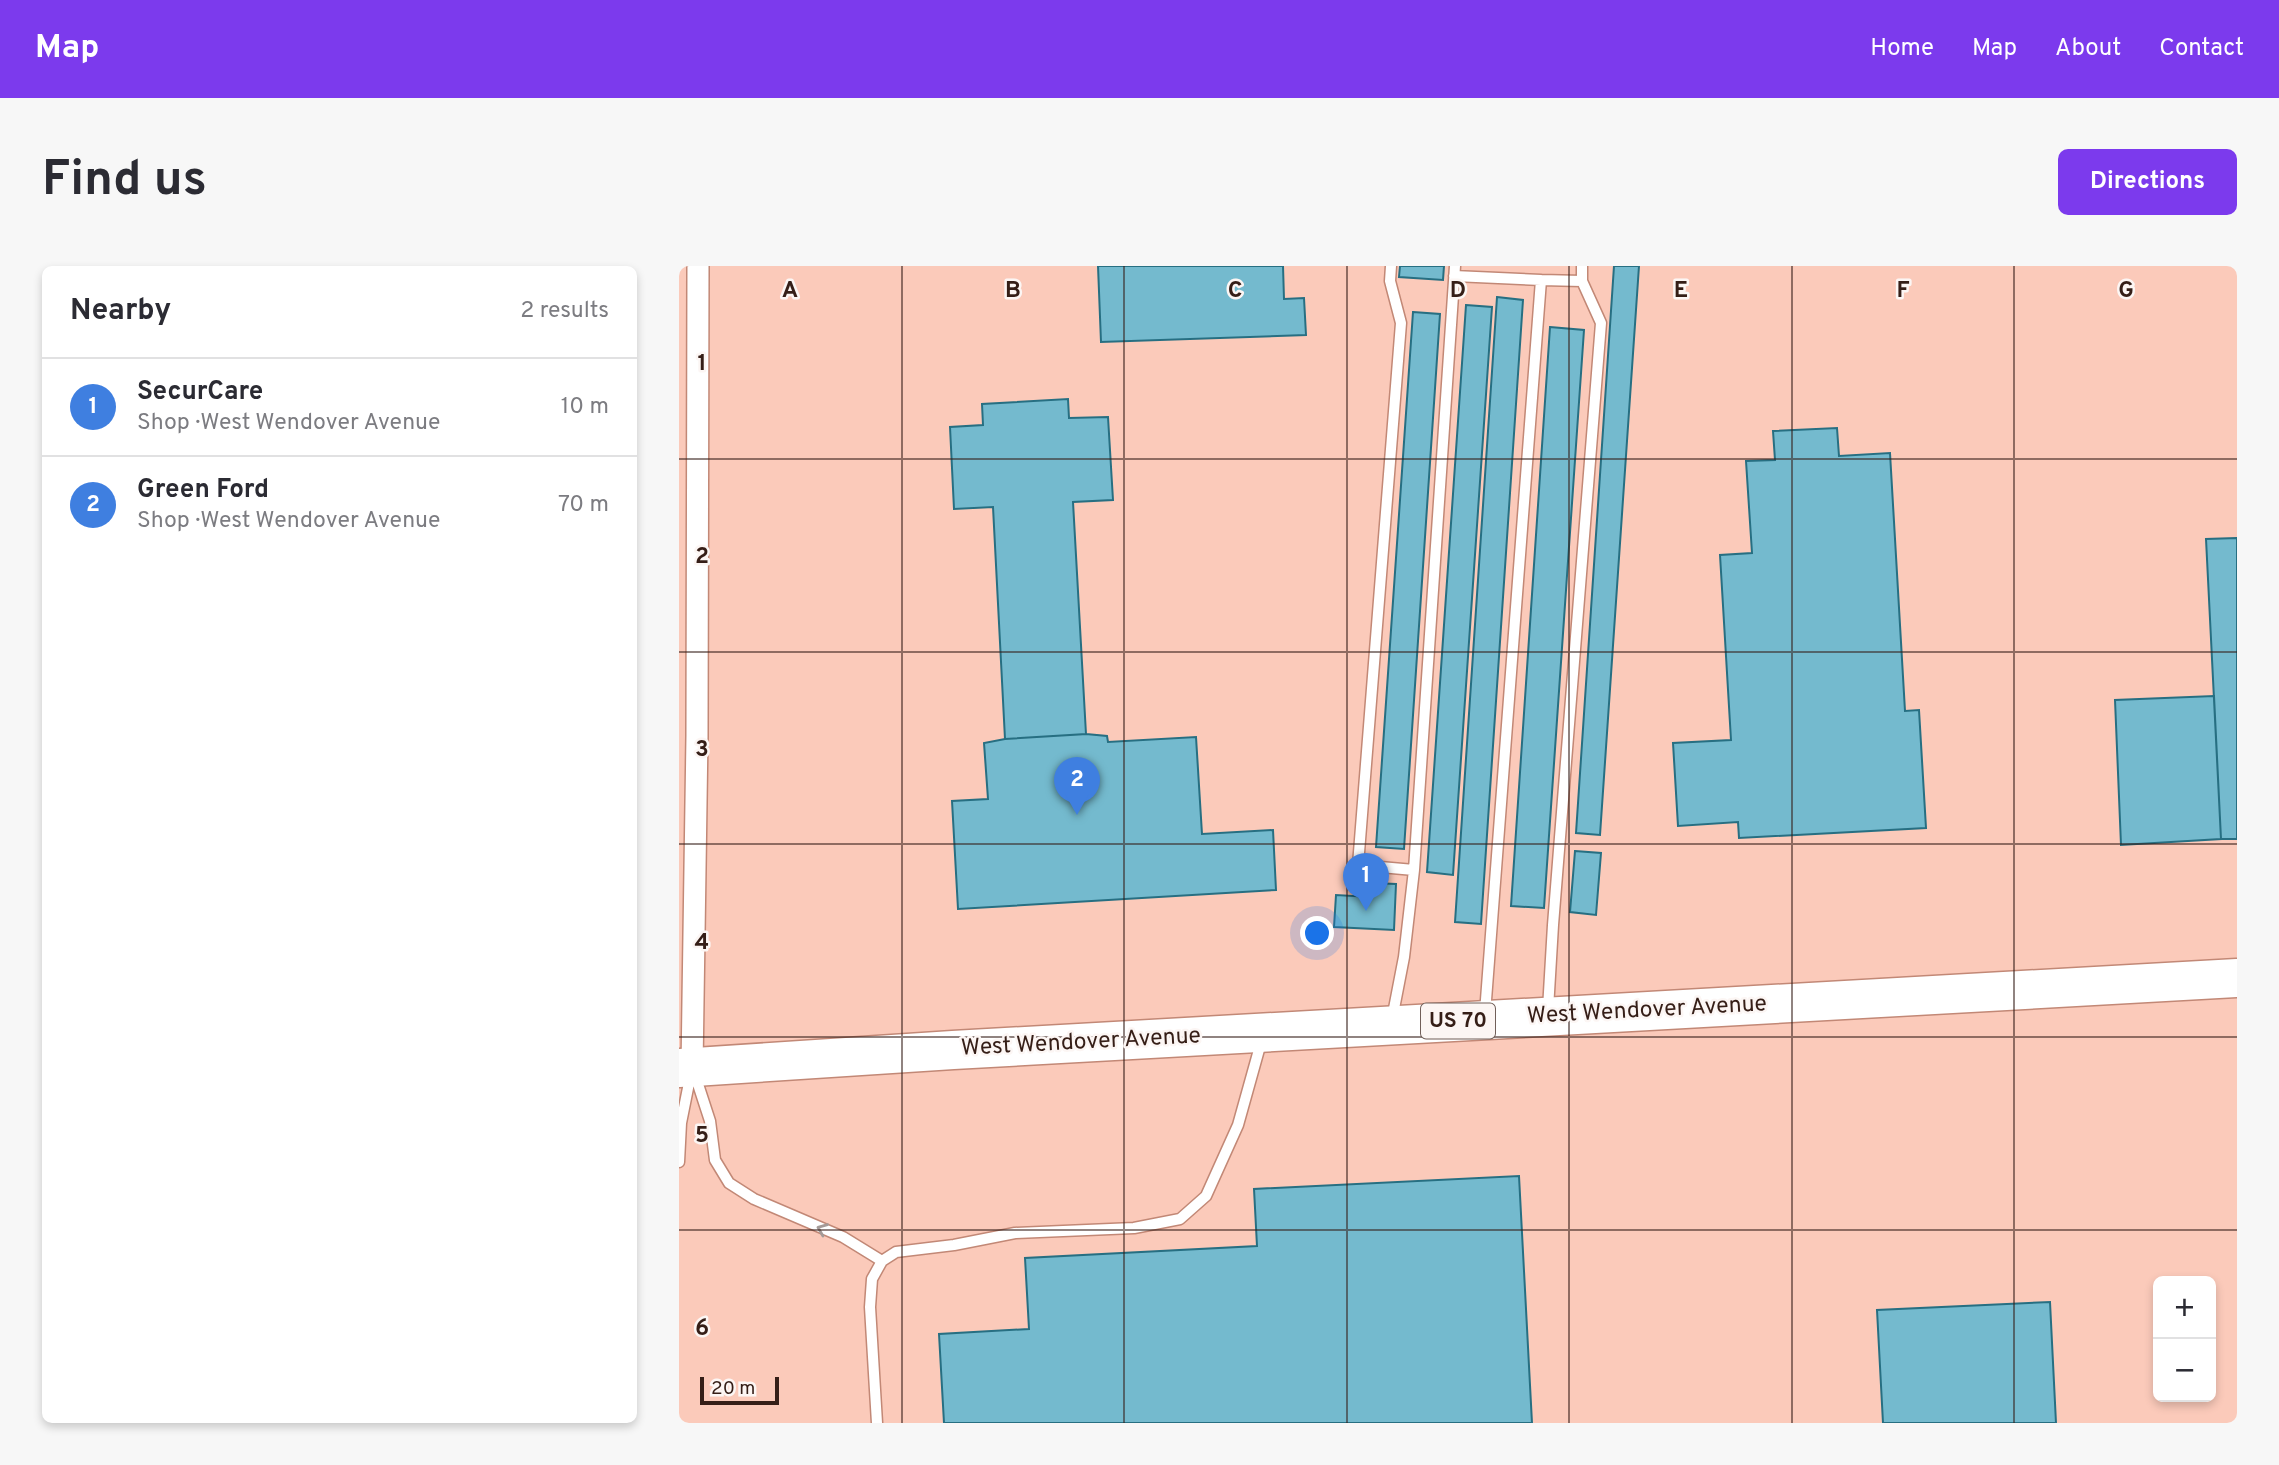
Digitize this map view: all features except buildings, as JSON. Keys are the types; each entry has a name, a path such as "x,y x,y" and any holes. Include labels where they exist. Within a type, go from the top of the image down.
{"highway":[{"name":"West Wendover Avenue","path":"686,1067 2237,978"}],"street":[{"path":"686,1067 697,736 698,266"}],"lane":[{"path":"1391,266 1390,281 1401,323 1357,865 1414,870"},
{"path":"1548,1016 1601,323 1582,281 1582,266"},
{"path":"1391,1025 1404,957 1414,870 1454,271 1541,280 1582,281"},
{"path":"1484,1020 1541,280"},
{"path":"877,1423 870,1307 872,1279 882,1261 896,1252 954,1245 1015,1233 1134,1228 1180,1219 1206,1196 1238,1125 1264,1033"},
{"path":"679,1162 686,1067"},
{"path":"686,1067 710,1121 715,1160 729,1184 754,1199 843,1237 882,1261"}],"place":[{"name":"Green Ford","path":"1077,815"},
{"name":"SecurCare","path":"1366,911"}]}
